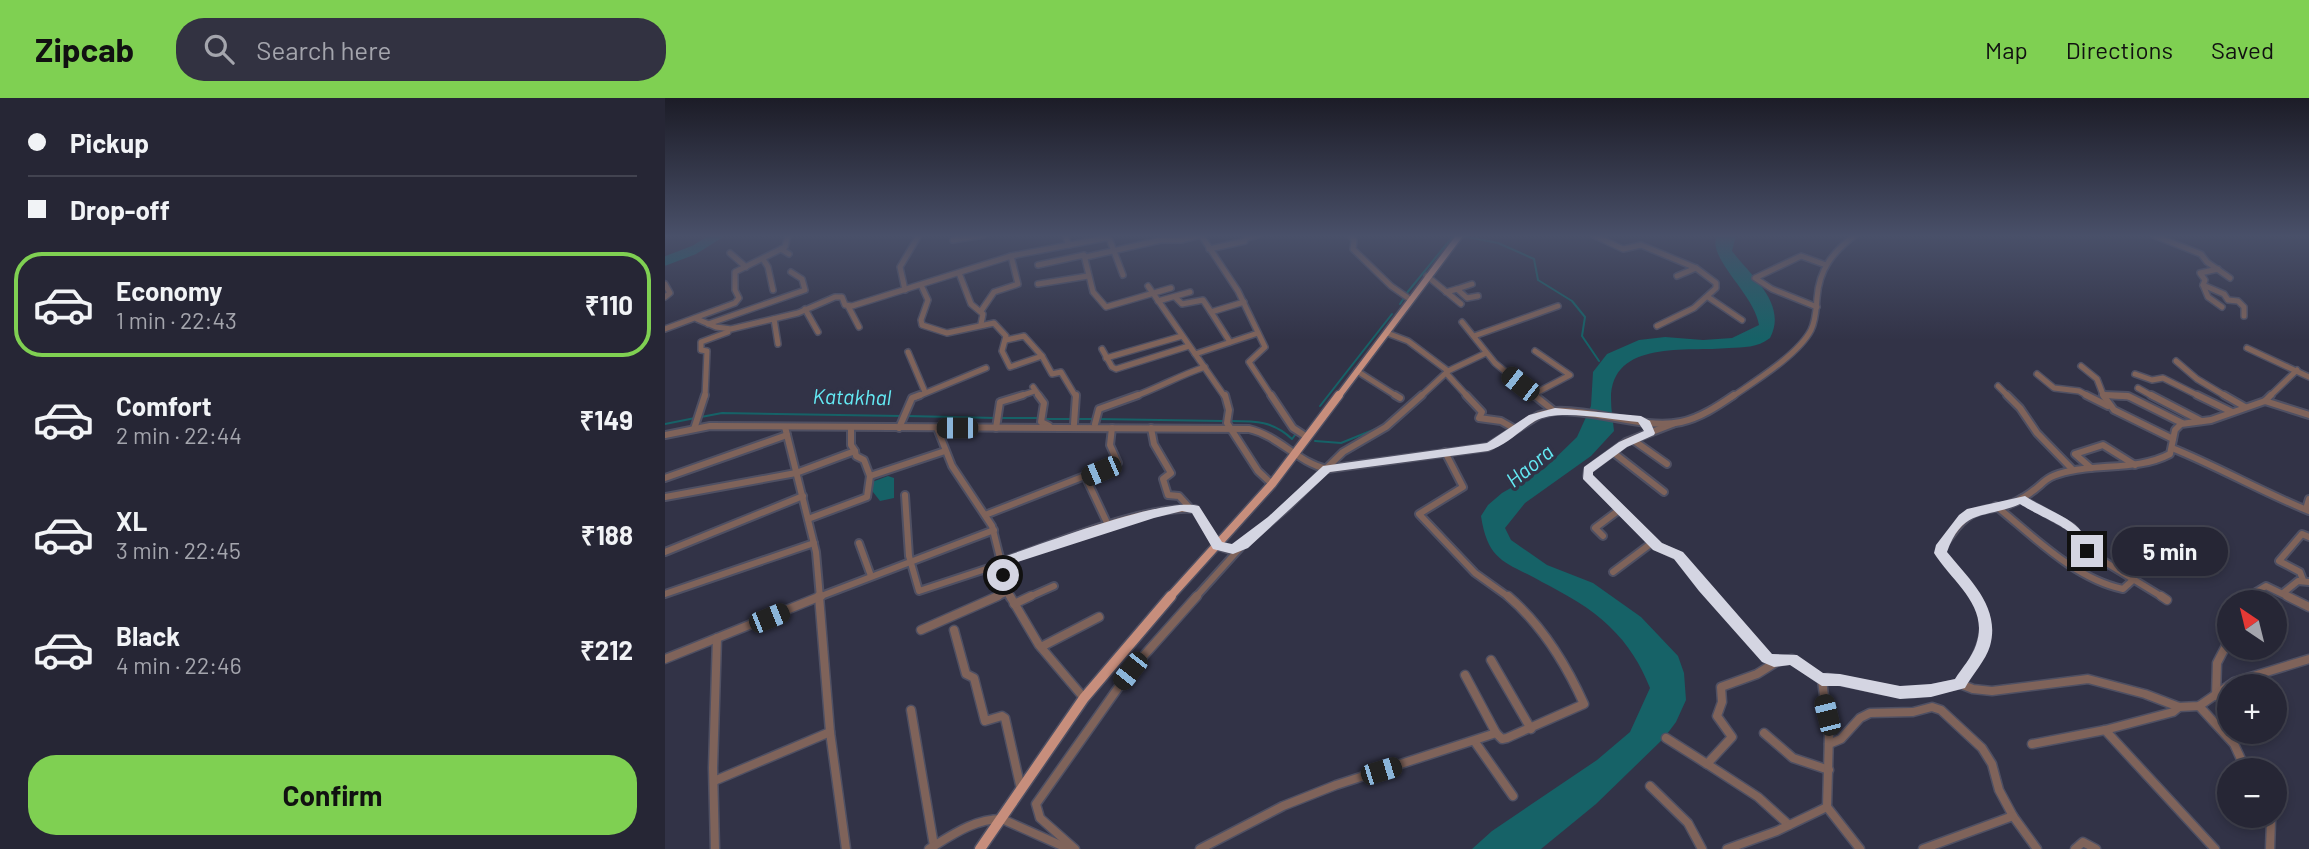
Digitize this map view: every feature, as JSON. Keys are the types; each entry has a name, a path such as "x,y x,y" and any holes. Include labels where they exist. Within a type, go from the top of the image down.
{"main road":[{"path":"980,849 1084,698 1125,647 1272,484 1432,270"}],"street":[{"path":"665,329 697,319 738,301 735,273 740,270"},
{"path":"769,270 773,290"},
{"path":"901,270 905,290"},
{"path":"848,306 968,270"},
{"path":"981,311 994,292 1018,284 1014,270"},
{"path":"1087,270 1093,292 1103,306 1171,288"},
{"path":"1123,270 1123,275"},
{"path":"1223,270 1244,302 1265,349 1249,362 1293,428 1307,437"},
{"path":"1375,270 1411,300"},
{"path":"1677,276 1691,270"},
{"path":"1657,326 1686,313 1708,297 1717,284 1699,270"},
{"path":"1774,270 1755,278 1772,289 1818,307"},
{"path":"1076,423 1108,428 1233,428 1267,432 1281,440 1294,455 1315,467 1327,469 1494,446 1533,418 1555,411 1675,422 1688,420 1724,400 1800,344 1813,328 1818,307 1818,284 1824,270"},
{"path":"2213,270 2200,273 2205,280 2203,285 2208,297 2222,307"},
{"path":"2219,270 2230,278"},
{"path":"708,324 805,290 802,279 791,272"},
{"path":"959,273 971,304 981,311 984,319 981,324"},
{"path":"1038,284 1088,276"},
{"path":"1427,276 1461,304"},
{"path":"665,284 670,293 665,297"},
{"path":"921,285 928,300 921,320 922,325 947,333 981,324 999,326 1006,340 1002,351 1010,367 1042,356"},
{"path":"1446,292 1472,285"},
{"path":"2203,285 2224,294 2228,300 2240,302 2244,307 2244,316"},
{"path":"1147,286 1224,393 1229,405 1227,423 1233,428 1258,471 1272,484"},
{"path":"1457,289 1467,298 1478,296"},
{"path":"1158,301 1190,292"},
{"path":"697,319 728,329 805,309 839,296 848,306 859,327"},
{"path":"1708,297 1742,320"},
{"path":"1175,298 1182,304 1203,300 1230,342"},
{"path":"1211,312 1244,302"},
{"path":"1474,336 1558,306"},
{"path":"805,309 818,332"},
{"path":"774,318 778,344"},
{"path":"1462,322 1486,353 1555,411"},
{"path":"694,429 702,411 708,360 707,351 701,350 701,342 728,332 728,329"},
{"path":"1195,354 1258,333"},
{"path":"1387,333 1408,341 1447,372 1482,412 1478,417 1501,421 1515,429"},
{"path":"1006,340 1024,336 1042,356 1052,374 1061,372 1076,395 1076,423"},
{"path":"1106,358 1182,336"},
{"path":"1102,349 1112,367 1116,369 1189,346"},
{"path":"2247,348 2309,375"},
{"path":"1534,394 1570,375 1535,351"},
{"path":"908,352 925,392"},
{"path":"911,710 932,847 980,821 1002,820 1069,849 1069,838 1045,824 1037,813 1036,804 1130,671 1244,544 1348,448 1387,428 1447,372 1486,353"},
{"path":"2176,361 2197,379 2245,407"},
{"path":"2081,366 2097,379 2110,407"},
{"path":"1095,425 1099,409 1157,388 1173,377 1205,367"},
{"path":"899,428 912,398 986,368"},
{"path":"2104,395 2128,396 2182,423 2203,422 2265,401 2294,370"},
{"path":"1357,371 1400,398"},
{"path":"2037,374 2054,388 2080,391 2132,421 2173,439"},
{"path":"2135,374 2151,380 2162,377 2232,412"},
{"path":"1998,386 2020,408 2037,433 2073,470"},
{"path":"2138,388 2203,422"},
{"path":"997,422 1000,402 1034,389 1044,403 1041,422 1058,428"},
{"path":"2265,401 2309,415"},
{"path":"1639,419 1649,427 1650,433"},
{"path":"665,435 694,429 786,431 937,428 997,422 1058,428 1076,423 1108,428"},
{"path":"1675,422 1633,440 1586,474 1653,542 1678,556 1767,658 1779,661"},
{"path":"1960,684 1983,646 1985,613 1976,596 1940,553 1963,518 1977,509 2021,499 2043,478 2073,470 2135,465 2167,457 2177,427 2182,423"},
{"path":"808,519 867,497 870,476 864,460 856,456 851,445 851,428"},
{"path":"937,428 945,451 994,530 1014,604 1041,647 1084,698"},
{"path":"985,514 1086,478 1119,462 1110,445 1108,428"},
{"path":"1151,428 1154,444 1171,473 1163,479 1168,495 1179,496 1189,507"},
{"path":"786,431 814,543 829,732 846,849"},
{"path":"665,478 786,431"},
{"path":"1633,440 1667,464"},
{"path":"2091,468 2075,454 2103,445 2135,465"},
{"path":"2172,448 2215,466 2271,496 2307,510 2309,499"},
{"path":"665,496 796,473 855,451"},
{"path":"870,476 945,451"},
{"path":"1444,452 1462,487 1419,514 1465,564 1485,582 1509,597 1529,618 1551,646 1584,703 1583,706 1531,729 1502,739 1496,733 1465,675"},
{"path":"1614,453 1664,492"},
{"path":"1086,478 1109,527"},
{"path":"905,495 910,561 917,590 920,592 1153,513 1189,507 1195,509 1218,546 1230,550 1244,544"},
{"path":"665,552 803,496"},
{"path":"2021,499 2044,514 2069,524 2075,531 2073,538 2080,545 2167,600"},
{"path":"1996,506 2073,565 2104,583 2123,589 2133,580"},
{"path":"1602,536 1595,528 1619,510"},
{"path":"665,659 994,530"},
{"path":"2287,591 2306,581 2300,572 2279,561 2301,535 2309,537"},
{"path":"1613,572 1653,542"},
{"path":"665,594 814,543"},
{"path":"859,543 871,576"},
{"path":"1014,604 1054,586"},
{"path":"2256,590 2266,586 2276,590"},
{"path":"921,630 1009,592"},
{"path":"2287,595 2309,607"},
{"path":"1041,647 1099,617"},
{"path":"954,630 966,674 974,678 985,721 1002,716 1005,718 1022,790"},
{"path":"715,849 717,638"},
{"path":"1707,764 1732,737 1717,716 1722,702 1721,687 1757,674 1779,661 1792,659 1822,680 1829,744 1827,807 1860,849"},
{"path":"1822,680 1840,680 1900,693 1931,691 1960,684 1973,689 1992,691 2088,679 2145,694 2179,707 2199,706 2241,679 2274,672 2309,659"},
{"path":"1491,660 1531,729"},
{"path":"2216,696 2219,660"},
{"path":"2199,706 2234,744 2240,758"},
{"path":"1829,744 1841,739 1860,718 1870,713 1913,712 1932,707 1941,710 1982,748 1992,764 1999,790 2013,816 2037,849"},
{"path":"2032,744 2105,730 2173,712 2179,707"},
{"path":"2105,730 2215,849"},
{"path":"714,780 829,732"},
{"path":"1200,849 1293,802 1336,785 1496,733"},
{"path":"1764,733 1793,758 1829,770"},
{"path":"1666,738 1758,797 1789,825"},
{"path":"1475,742 1513,796"},
{"path":"1650,786 1688,823 1702,849"},
{"path":"1727,849 1741,847 1827,807"},
{"path":"1923,849 2013,816"},
{"path":"2270,849 2271,828"},
{"path":"2075,849 2083,842 2096,849"}],"shaded area":[{"path":"1728,270 1748,270 1765,291 1774,314 1770,338 1760,344 1745,347 1655,353 1624,366 1614,380 1611,399 1614,431 1591,456 1525,503 1505,528 1511,540 1547,565 1593,583 1641,617 1678,656 1684,673 1686,700 1676,722 1664,738 1596,804 1541,849 1472,849 1492,831 1597,760 1630,732 1650,688 1628,648 1602,619 1569,596 1509,565 1494,552 1484,532 1481,516 1488,505 1502,493 1544,469 1577,437 1591,406 1593,372 1607,354 1639,340 1665,337 1703,340 1732,338 1759,325 1749,301"},
{"path":"888,476 894,478 894,498 880,501 873,492 872,482"}],"waterway":[{"path":"1406,294 1425,270"},
{"path":"1536,270 1538,280 1572,301 1585,317 1582,336 1599,361"},
{"path":"1400,304 1404,298"},
{"path":"1320,406 1392,314"},
{"name":"Katakhal","path":"701,417 722,413 901,416"},
{"name":"Katakhal","path":"907,416 996,418"},
{"name":"Katakhal","path":"665,424 695,418"},
{"name":"Katakhal","path":"1002,418 1038,418"},
{"name":"Katakhal","path":"1043,419 1072,419"},
{"name":"Katakhal","path":"1078,419 1093,419"},
{"name":"Katakhal","path":"1098,419 1222,421"},
{"name":"Katakhal","path":"1231,421 1264,423 1292,439 1295,435"},
{"name":"Katakhal","path":"1315,441 1341,443 1378,428"}],"route":[{"path":"1003,575 1002,562 1153,513 1182,507 1195,509 1218,546 1226,550 1233,549 1244,544 1327,469 1494,446 1533,418 1555,411 1641,419 1649,427 1650,433 1623,444 1588,470 1587,476 1657,546 1678,556 1767,658 1774,662 1792,659 1822,680 1840,680 1900,693 1931,691 1960,684 1983,646 1986,633 1985,613 1976,596 1940,553 1963,518 1971,512 2021,499 2044,514 2069,524 2075,531 2073,538 2087,551"}],"water label":[{"name":"Haora","path":"1529,465"}]}
